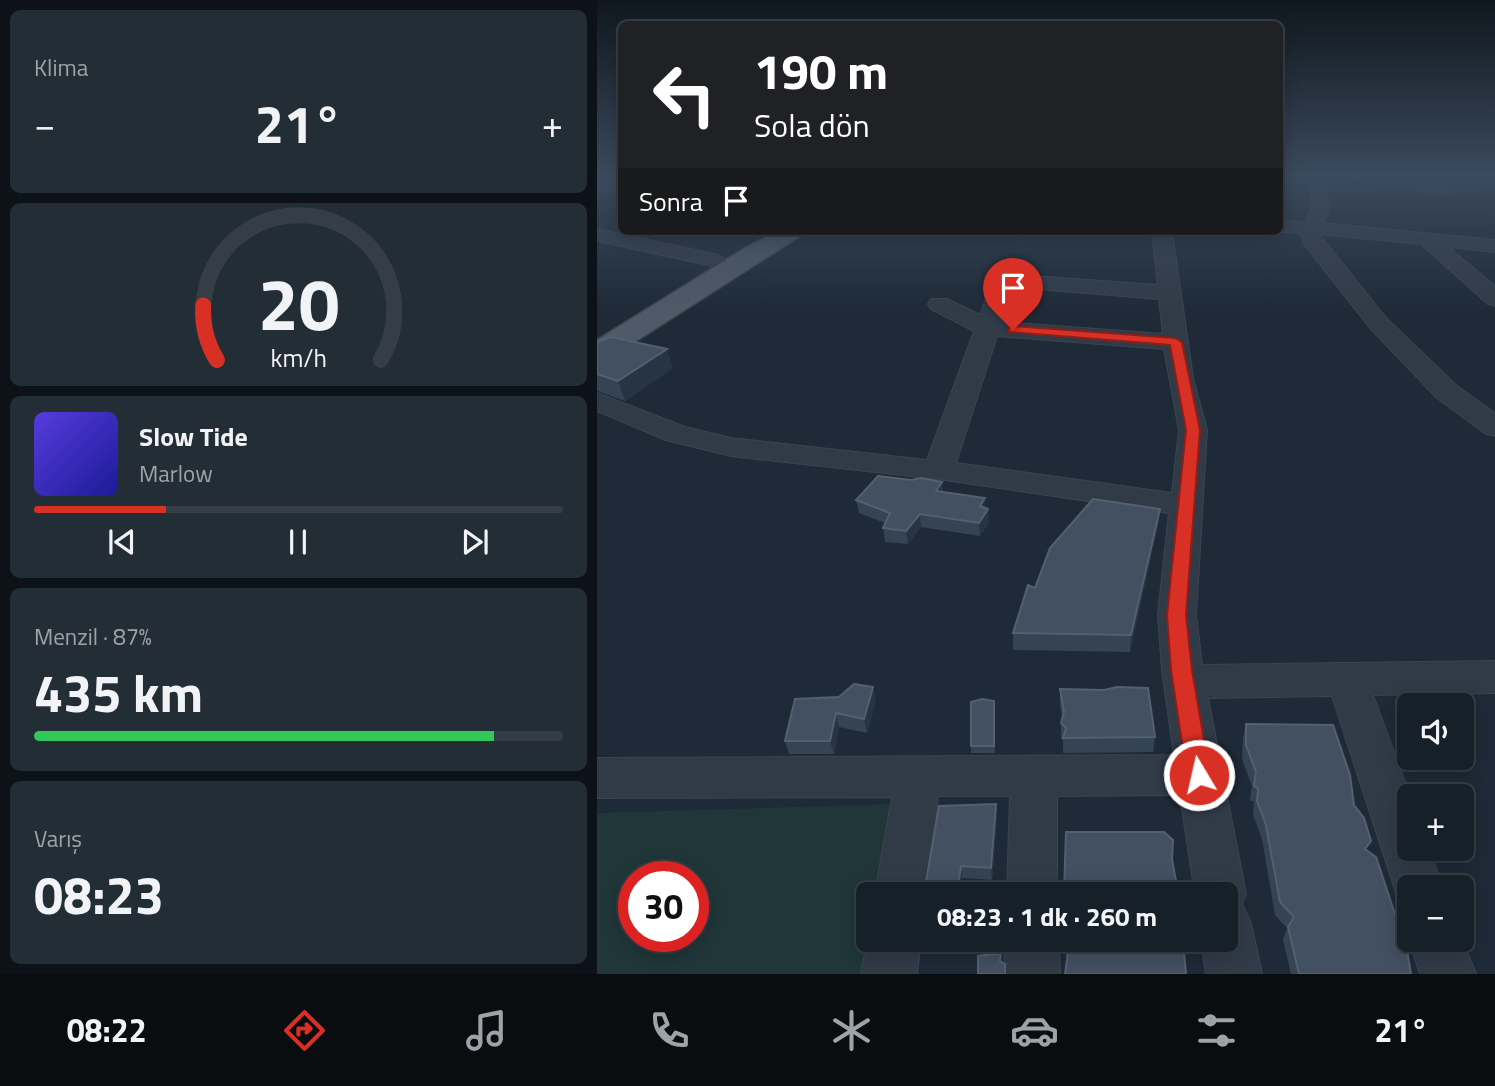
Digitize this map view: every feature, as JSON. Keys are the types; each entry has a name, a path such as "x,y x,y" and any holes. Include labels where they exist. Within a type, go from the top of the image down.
{"main road":[{"path":"597,334 765,235"},
{"path":"597,353 754,253 788,235"}],"street":[{"path":"1315,220 1309,232 1311,240 1378,323 1447,392 1495,428"},
{"path":"1283,228 1312,227 1495,246"},
{"path":"597,235 631,235 658,250 718,261"},
{"path":"597,254 631,235"},
{"path":"1162,235 1175,342 1193,430 1177,615 1184,682 1218,882"},
{"path":"1426,238 1495,299"},
{"path":"938,470 1004,280 1169,293"},
{"path":"939,304 987,328 1175,342"},
{"path":"597,401 652,425 702,441 763,452 938,470 1186,505"},
{"path":"1184,682 1495,677"},
{"path":"1347,679 1414,875"},
{"path":"597,778 1199,775"},
{"path":"903,882 918,776"},
{"path":"1032,882 1034,776"},
{"path":"889,974 892,952"},
{"path":"1032,952 1032,974"},
{"path":"1230,952 1234,974"},
{"path":"1440,952 1448,974"}],"green space":[{"path":"894,804 883,882 856,882 856,952 868,952 868,974 597,974 597,813"}],"building":[{"path":"611,337 667,349 618,381 597,374 597,342"},
{"path":"878,476 942,482 936,491 985,498 980,506 988,509 979,523 920,514 906,531 883,528 890,513 856,500"},
{"path":"1093,499 1160,509 1131,635 1013,633 1028,585 1035,588 1050,548"},
{"path":"854,684 873,687 864,719 836,713 830,741 785,741 795,699 839,697"},
{"path":"1117,687 1148,688 1155,737 1063,738 1066,728 1061,723 1064,712 1060,689 1104,690"},
{"path":"982,699 994,701 994,746 971,746 971,702"},
{"path":"1246,724 1333,725 1350,775 1354,805 1364,818 1371,841 1365,849 1376,857 1397,920 1397,952 1407,952 1411,974 1299,974 1288,927 1294,917 1280,902 1266,825 1257,801 1258,788 1254,786 1256,772 1246,745"},
{"path":"996,804 991,868 961,866 959,882 926,882 939,806"},
{"path":"1066,832 1164,832 1173,840 1172,859 1176,882 1064,882"},
{"path":"1068,952 1184,952 1186,974 1065,974"},
{"path":"1001,953 1000,961 1005,964 1005,974 978,974 978,956"}],"route":[{"path":"1013,330 1175,342 1180,378 1193,430 1177,615 1182,670 1199,775"}]}
